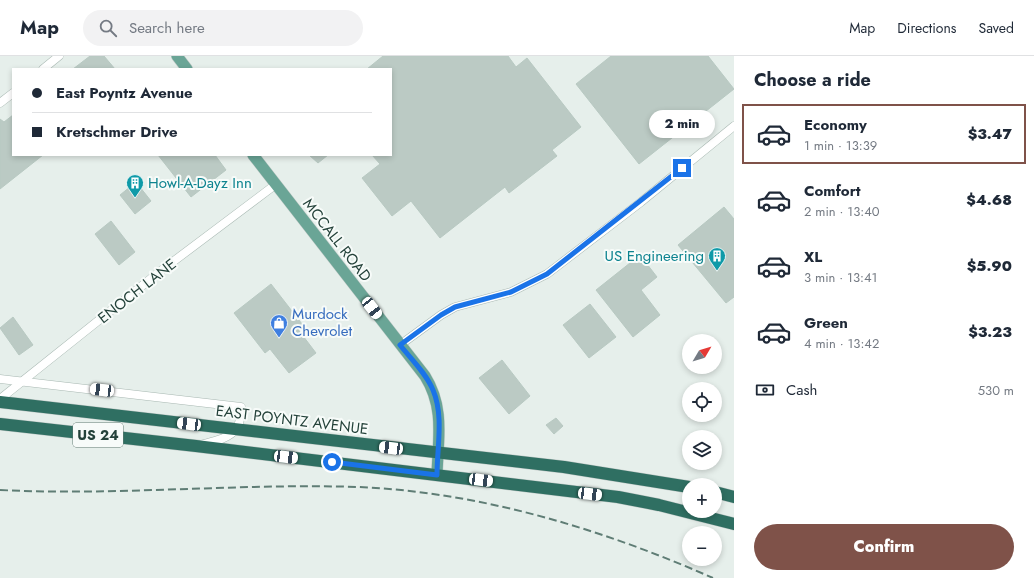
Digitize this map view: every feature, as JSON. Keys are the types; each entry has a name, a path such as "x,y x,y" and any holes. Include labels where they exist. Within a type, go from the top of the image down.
{"highway":[{"name":"EAST POYNTZ AVENUE","path":"0,402 437,453"},
{"name":"US 24","path":"0,424 618,497 665,506 734,524"},
{"name":"US 24","path":"437,453 564,467 682,486"},
{"path":"722,494 734,497"}],"main road":[{"path":"177,56 186,68"},
{"name":"MCCALL ROAD","path":"254,156 400,345 432,389 437,403 439,424 437,475"}],"street":[{"path":"44,68 59,56"},
{"path":"0,103 12,94"},
{"path":"400,345 441,315 455,307 511,292 547,274 640,202 734,126"},
{"name":"ENOCH LANE","path":"0,399 158,273 275,185"},
{"path":"0,379 241,407 239,422 236,430 216,440 196,446"}],"building":[{"path":"90,56 104,56 114,68 74,68"},
{"path":"383,56 508,56 516,67 527,58 581,127 552,150 557,156 509,193 505,187 440,238 411,201 392,216 362,178 380,164 373,156 392,156 392,68 368,68"},
{"path":"611,56 708,56 734,89 639,164 576,84"},
{"path":"12,116 12,156 42,156 0,189 0,119 4,122"},
{"path":"159,156 216,156 226,170 191,197"},
{"path":"310,156 327,156 318,163"},
{"name":"Howl-A-Dayz Inn","path":"136,182 151,201 135,214 120,195"},
{"name":"US Engineering","path":"724,207 734,219 734,297 726,303 678,245"},
{"path":"111,221 135,252 119,265 95,234"},
{"path":"640,255 657,277 641,290 660,315 633,337 596,290"},
{"name":"Murdock Chevrolet","path":"271,284 302,324 297,328 316,353 289,373 270,349 265,353 234,313"},
{"path":"590,304 616,337 589,358 563,325"},
{"path":"13,317 33,345 19,355 0,328"},
{"path":"502,360 530,396 509,414 479,378"},
{"path":"556,418 563,426 554,434 546,425"}],"railway":[{"path":"0,490 89,492 313,486 404,490 449,496 540,516 628,544 713,578"}],"place":[{"name":"Howl-A-Dayz Inn","path":"135,198"},
{"name":"US Engineering","path":"717,271"},
{"name":"Murdock Chevrolet","path":"279,338"}],"route":[{"path":"332,462 437,475 439,424 437,403 425,376 400,345 441,315 455,307 469,302 511,292 547,274 682,168"}]}
